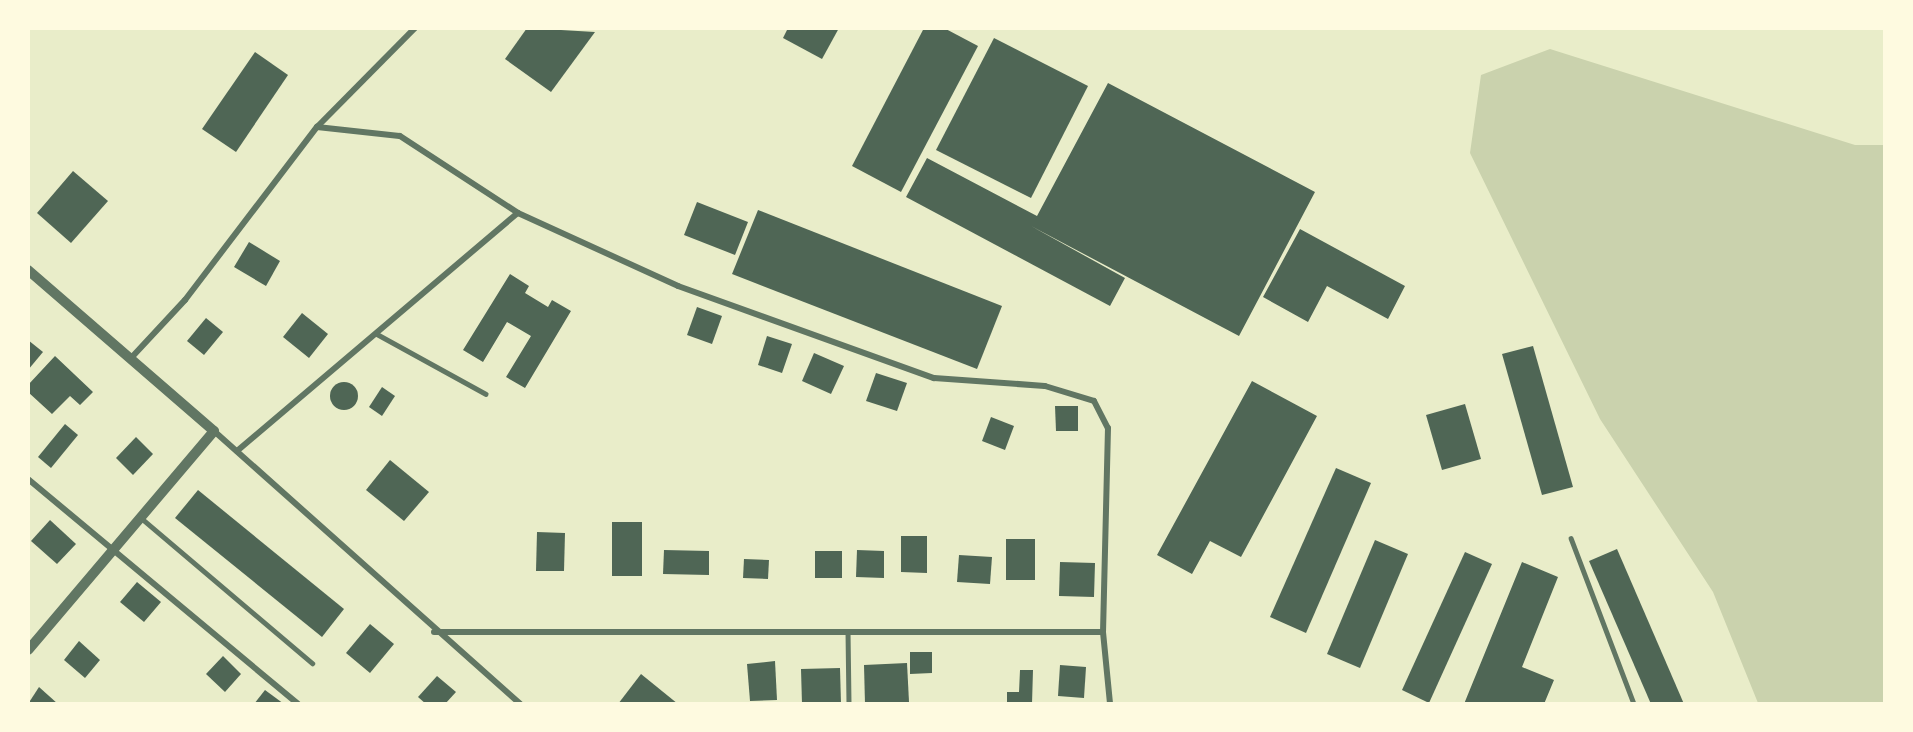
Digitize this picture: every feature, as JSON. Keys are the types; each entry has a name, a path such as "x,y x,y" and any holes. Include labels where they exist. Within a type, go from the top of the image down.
{"street":[{"path":"132,357 185,300 316,127 415,28"},
{"path":"316,127 400,136 518,213 678,286 934,378 1045,386 1094,401 1108,428 1103,633 1110,704"},
{"path":"237,451 518,213"},
{"path":"28,270 132,357 434,633 520,704"},
{"path":"28,650 214,431"},
{"path":"28,479 298,704"},
{"path":"434,633 848,629 1103,633"}],"lane":[{"path":"377,334 486,394"},
{"path":"140,517 312,663"},
{"path":"1571,538 1634,704"},
{"path":"848,629 849,704"}],"green space":[{"path":"1550,49 1855,145 1884,145 1884,703 1758,703 1713,592 1600,419 1470,153 1481,75"}],"building":[{"path":"527,28 595,32 551,92 505,59"},
{"path":"788,28 839,28 822,59 783,38"},
{"path":"924,28 944,28 978,46 901,192 852,166"},
{"path":"994,38 1088,86 1031,198 936,150"},
{"path":"255,52 288,75 236,152 202,129"},
{"path":"1108,83 1315,192 1239,336 1031,226 1125,278 1110,306 906,197 927,158 1037,216"},
{"path":"73,171 108,201 71,243 37,213"},
{"path":"697,202 748,222 735,255 684,235"},
{"path":"758,210 1002,306 977,369 732,274"},
{"path":"1300,229 1405,286 1388,319 1327,286 1308,322 1263,297"},
{"path":"249,242 280,261 266,286 234,267"},
{"path":"510,274 529,286 525,293 548,307 552,300 571,311 525,388 506,377 531,336 507,322 483,362 463,350"},
{"path":"697,307 722,316 712,344 687,335"},
{"path":"302,313 328,334 309,358 283,337"},
{"path":"206,318 223,332 204,355 187,341"},
{"path":"767,336 792,344 782,373 758,365"},
{"path":"28,340 43,352 28,370"},
{"path":"1533,346 1573,487 1542,495 1502,354"},
{"path":"814,353 844,366 831,394 802,381"},
{"path":"55,356 93,392 80,405 70,396 52,414 28,392 28,385"},
{"path":"876,373 907,383 897,411 866,401"},
{"path":"1252,381 1317,416 1241,557 1210,541 1192,574 1157,555"},
{"path":"344,382 354,386 358,396 354,406 344,410 334,406 330,396 334,386"},
{"path":"382,387 395,396 382,416 369,407"},
{"path":"1465,404 1481,459 1442,470 1426,415"},
{"path":"1055,406 1078,406 1078,431 1056,431"},
{"path":"991,417 1014,426 1005,450 982,441"},
{"path":"65,424 78,435 51,468 38,457"},
{"path":"136,437 153,454 133,475 116,458"},
{"path":"390,460 429,492 404,521 366,490"},
{"path":"1336,468 1371,483 1306,633 1270,617"},
{"path":"198,490 344,609 322,637 175,518"},
{"path":"50,520 76,544 57,564 31,541"},
{"path":"612,522 642,522 642,576 612,576"},
{"path":"537,532 565,533 564,571 536,571"},
{"path":"901,536 927,536 927,573 901,572"},
{"path":"1006,539 1035,539 1035,580 1006,580"},
{"path":"1375,540 1408,554 1360,668 1327,654"},
{"path":"1617,549 1684,704 1651,704 1589,561"},
{"path":"664,550 709,551 709,575 663,574"},
{"path":"857,550 884,551 884,578 856,577"},
{"path":"815,551 842,551 842,578 815,578"},
{"path":"1465,552 1492,564 1429,703 1402,690"},
{"path":"959,555 992,557 990,584 957,582"},
{"path":"744,559 769,560 768,579 743,578"},
{"path":"1060,562 1095,563 1094,597 1059,596"},
{"path":"1522,562 1558,577 1522,667 1554,680 1544,704 1464,704"},
{"path":"137,582 161,602 144,622 120,602"},
{"path":"370,624 394,644 370,673 346,653"},
{"path":"79,641 100,660 85,678 64,660"},
{"path":"910,652 932,652 932,673 910,674"},
{"path":"223,656 241,674 225,692 206,674"},
{"path":"775,661 777,700 750,701 747,664"},
{"path":"907,663 909,702 865,704 864,665"},
{"path":"1060,665 1086,667 1084,698 1058,696"},
{"path":"840,668 841,704 802,704 801,669"},
{"path":"1020,670 1033,670 1032,704 1007,704 1007,692 1019,692"},
{"path":"641,674 678,704 618,704"},
{"path":"437,676 456,692 445,704 426,704 418,697"},
{"path":"39,687 58,704 28,704"},
{"path":"265,690 284,704 254,704"}]}
